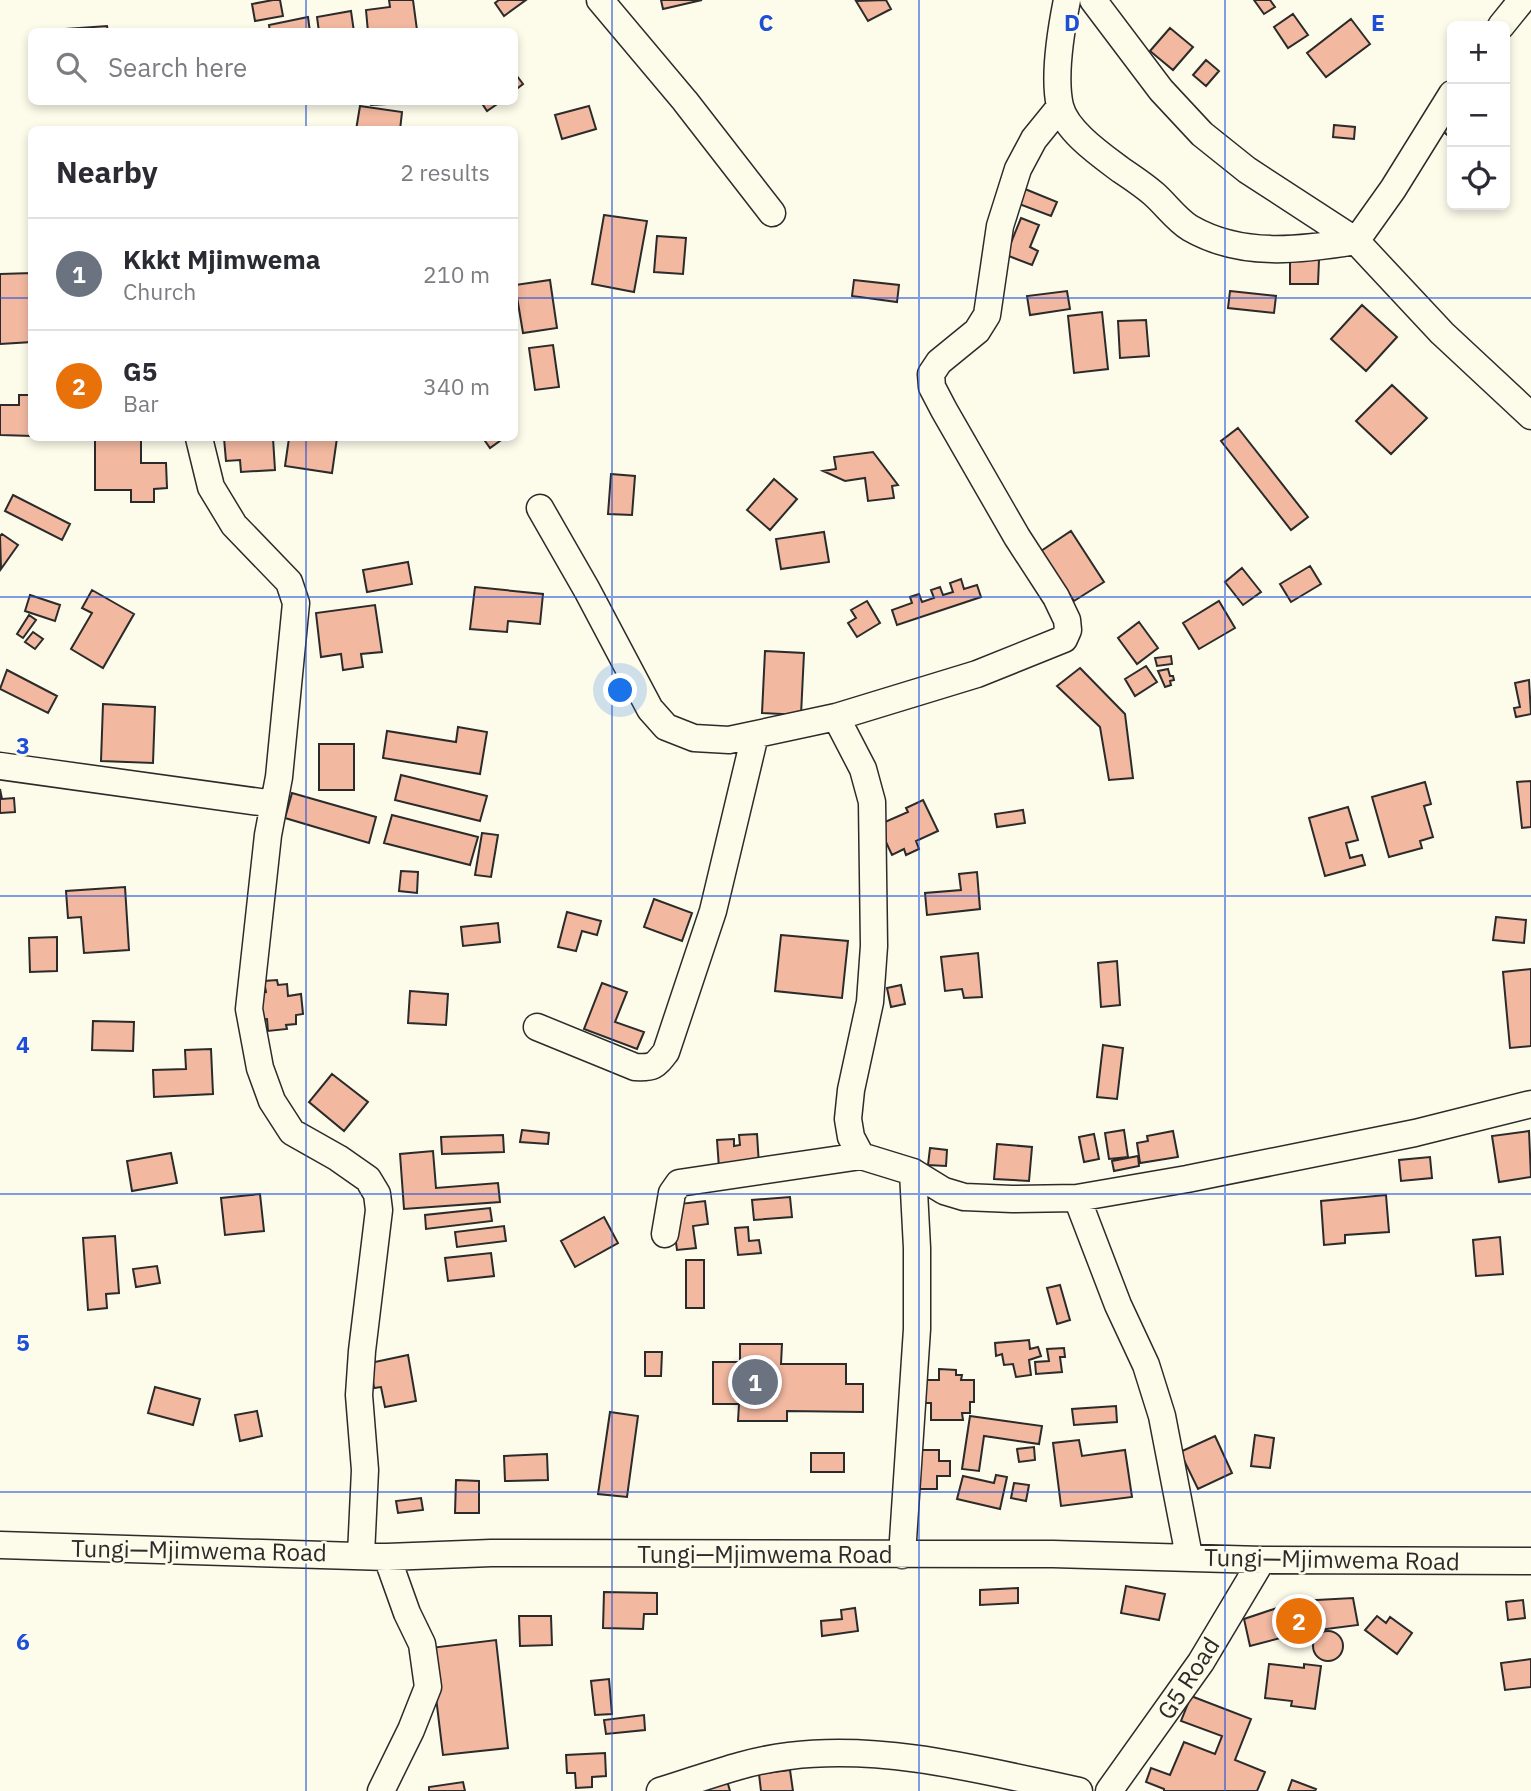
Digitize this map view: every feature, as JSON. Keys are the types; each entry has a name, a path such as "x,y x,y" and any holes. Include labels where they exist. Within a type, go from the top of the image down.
{"street":[{"path":"600,0 685,101 772,213"},
{"path":"1067,0 1058,53 1060,107 1080,139 1153,193 1188,227 1220,242 1281,250 1356,242 1393,189 1447,101"},
{"path":"1093,0 1161,90 1202,134 1247,170 1356,242 1442,333 1531,416"},
{"path":"1505,21 1522,0"},
{"path":"540,508 650,709 666,727 694,738 729,740 836,717 977,674 1064,639 1068,630 1067,620 1056,597 1017,537 932,387 932,374 939,362 976,331 987,315 1000,226 1018,169 1034,139 1060,107"},
{"path":"200,441 211,487 222,506 234,525 289,582 296,603 279,776 268,835 249,1009 260,1068 272,1101 292,1132 368,1179 377,1194 379,1210 359,1395 365,1470 374,1556 422,1644 428,1687 382,1791"},
{"path":"836,717 863,769 872,802 874,946 870,1002 851,1090 848,1119 850,1137 861,1156"},
{"path":"537,1027 635,1067 648,1068 656,1065 666,1052 713,911 755,735"},
{"path":"0,766 274,804"},
{"path":"665,1234 672,1194 679,1184 861,1156 913,1172 944,1191 964,1197 1077,1198 1187,1180 1402,1136 1531,1104"},
{"path":"902,1555 916,1329 917,1248 913,1172"},
{"path":"1077,1198 1118,1305 1146,1365 1162,1416 1189,1556"},
{"name":"Tungi—Mjimwema Road","path":"0,1545 374,1556 610,1552 1053,1554 1262,1560 1531,1561"},
{"name":"G5 Road","path":"1110,1791 1201,1662 1262,1560"},
{"path":"660,1791 722,1770 789,1756 884,1755 942,1763 1079,1791"}],"building":[{"path":"280,0 283,16 255,21 252,4"},
{"path":"389,0 413,0 417,28 368,28 366,10 390,7"},
{"path":"499,0 526,0 504,16 495,3"},
{"path":"661,0 702,0 663,9"},
{"path":"886,0 891,9 868,21 856,1"},
{"path":"1254,0 1270,0 1275,7 1264,14"},
{"path":"351,11 353,28 318,28 317,17"},
{"path":"1293,14 1308,35 1288,48 1274,27"},
{"path":"308,17 309,28 269,28 269,25"},
{"path":"1351,19 1370,44 1326,77 1307,53"},
{"path":"1170,28 1193,47 1173,70 1150,51"},
{"path":"1206,60 1219,71 1206,86 1193,75"},
{"path":"483,105 496,105 487,111"},
{"path":"360,106 402,112 400,126 357,126"},
{"path":"589,106 596,129 562,139 555,115"},
{"path":"1447,113 1447,135 1437,126"},
{"path":"1334,125 1355,127 1354,139 1333,137"},
{"path":"1025,189 1057,202 1051,216 1019,204"},
{"path":"604,215 647,221 634,292 592,284"},
{"path":"1021,218 1039,225 1030,247 1038,251 1032,265 1006,255"},
{"path":"657,236 686,238 683,274 654,272"},
{"path":"1290,260 1319,260 1318,284 1290,284"},
{"path":"28,273 28,342 0,344 0,274"},
{"path":"550,280 557,328 523,333 518,285"},
{"path":"854,280 899,285 897,302 852,296"},
{"path":"1067,291 1070,309 1030,315 1027,296"},
{"path":"1230,291 1276,296 1274,313 1228,308"},
{"path":"1362,305 1397,337 1366,371 1331,339"},
{"path":"1102,312 1108,369 1074,373 1068,316"},
{"path":"1146,320 1149,356 1120,358 1118,321"},
{"path":"553,345 559,387 535,390 529,348"},
{"path":"1392,385 1427,418 1391,454 1356,421"},
{"path":"19,395 28,395 28,436 0,435 0,405 19,405"},
{"path":"1238,428 1308,517 1291,530 1221,441"},
{"path":"95,441 141,441 141,463 166,463 167,488 154,489 154,502 131,502 131,490 95,490"},
{"path":"224,441 273,441 275,470 241,472 240,460 226,461"},
{"path":"289,441 337,441 332,473 285,466"},
{"path":"485,441 500,441 490,448"},
{"path":"873,452 898,485 892,486 894,498 868,501 865,478 845,481 823,471 836,469 834,457"},
{"path":"611,474 635,476 632,515 608,514"},
{"path":"774,479 797,499 770,530 747,510"},
{"path":"13,495 70,524 62,540 5,511"},
{"path":"1071,531 1104,582 1074,601 1041,551"},
{"path":"824,532 829,562 781,569 776,539"},
{"path":"2,534 18,545 1,569 0,536"},
{"path":"408,562 412,584 367,592 363,570"},
{"path":"1310,566 1321,584 1291,602 1280,584"},
{"path":"1242,568 1261,592 1243,605 1225,582"},
{"path":"961,579 964,589 977,585 981,597 897,625 892,610 912,603 910,597 919,594 922,602 934,598 931,590 940,587 943,595 953,592 950,583"},
{"path":"475,587 543,594 540,624 508,621 507,632 470,629"},
{"path":"92,590 134,614 103,668 71,649 92,613 82,608"},
{"path":"30,595 60,605 55,621 25,611"},
{"path":"867,601 880,623 857,637 848,623 856,618 851,610"},
{"path":"1219,601 1235,628 1199,649 1183,623"},
{"path":"375,605 382,652 361,654 363,667 343,670 341,654 321,657 316,613"},
{"path":"29,615 36,620 23,638 17,634"},
{"path":"1139,622 1158,648 1137,664 1118,638"},
{"path":"33,632 43,639 35,649 25,642"},
{"path":"765,651 804,653 801,715 762,713"},
{"path":"1171,656 1172,664 1157,666 1155,658"},
{"path":"1146,666 1157,682 1135,696 1125,679"},
{"path":"1080,668 1125,714 1133,778 1109,780 1100,727 1057,686"},
{"path":"1168,669 1174,680 1170,681 1171,685 1165,687 1158,671"},
{"path":"7,670 57,696 48,713 0,689"},
{"path":"1529,680 1531,714 1516,717 1514,708 1520,707 1515,683"},
{"path":"103,704 155,707 153,763 101,761"},
{"path":"458,727 487,732 480,774 383,758 387,731 456,742"},
{"path":"319,744 354,744 354,790 319,790"},
{"path":"401,775 487,796 480,821 395,800"},
{"path":"1531,781 1531,827 1522,828 1517,782"},
{"path":"1425,782 1431,804 1424,806 1433,837 1420,841 1422,848 1389,857 1372,797"},
{"path":"0,789 2,799 14,798 15,812 0,813"},
{"path":"292,793 376,817 369,843 285,818"},
{"path":"923,800 938,831 916,841 919,849 906,855 904,849 892,855 878,825 908,812 906,808"},
{"path":"1348,807 1358,840 1346,843 1350,858 1362,855 1365,865 1325,876 1309,818"},
{"path":"1023,810 1025,823 997,827 995,814"},
{"path":"392,815 478,837 470,865 384,843"},
{"path":"482,833 498,835 491,877 475,875"},
{"path":"401,871 418,872 417,893 399,891"},
{"path":"977,872 980,909 927,915 925,893 961,890 959,874"},
{"path":"125,887 129,950 84,953 81,917 68,918 66,891"},
{"path":"654,899 692,913 682,941 644,927"},
{"path":"567,912 601,921 597,935 582,931 576,951 558,947"},
{"path":"1496,917 1526,920 1524,943 1493,940"},
{"path":"498,923 500,942 463,946 461,927"},
{"path":"781,935 848,941 842,998 775,991"},
{"path":"57,937 57,971 30,972 29,938"},
{"path":"978,953 982,997 964,998 962,989 945,991 941,957"},
{"path":"1117,961 1120,1005 1101,1007 1098,963"},
{"path":"1531,969 1531,1046 1510,1048 1503,972"},
{"path":"277,980 278,985 287,984 288,996 301,994 303,1014 296,1015 296,1024 286,1025 287,1029 268,1031 267,1019 257,1020 254,993 266,992 264,981"},
{"path":"602,983 627,992 615,1022 644,1032 637,1049 584,1029"},
{"path":"901,985 905,1004 891,1007 887,988"},
{"path":"410,991 448,994 446,1025 408,1023"},
{"path":"93,1021 134,1022 133,1051 92,1050"},
{"path":"1103,1045 1123,1048 1117,1099 1097,1097"},
{"path":"211,1049 213,1094 154,1097 153,1070 186,1069 185,1050"},
{"path":"332,1074 368,1102 344,1131 309,1102"},
{"path":"522,1130 549,1133 548,1144 520,1142"},
{"path":"1124,1130 1128,1157 1109,1159 1105,1133"},
{"path":"1173,1131 1178,1157 1140,1163 1137,1143 1148,1141 1147,1136"},
{"path":"1529,1131 1531,1177 1499,1182 1492,1136"},
{"path":"757,1134 759,1165 719,1168 717,1140 734,1139 734,1146 740,1145 739,1135"},
{"path":"1094,1134 1099,1159 1084,1162 1079,1137"},
{"path":"503,1135 504,1152 442,1154 441,1137"},
{"path":"997,1144 1032,1147 1029,1181 994,1179"},
{"path":"930,1148 947,1150 946,1166 928,1165"},
{"path":"433,1151 436,1188 498,1183 500,1202 404,1209 400,1154"},
{"path":"171,1153 177,1183 132,1191 127,1161"},
{"path":"1138,1156 1139,1166 1114,1171 1112,1161"},
{"path":"1430,1157 1432,1178 1401,1181 1399,1160"},
{"path":"260,1194 264,1231 225,1235 221,1198"},
{"path":"1386,1195 1389,1232 1345,1235 1345,1243 1324,1245 1321,1201"},
{"path":"790,1197 792,1217 754,1220 752,1200"},
{"path":"705,1201 708,1224 693,1226 696,1248 677,1250 671,1205"},
{"path":"490,1208 492,1221 426,1229 425,1215"},
{"path":"604,1217 618,1243 575,1267 561,1241"},
{"path":"504,1226 506,1241 457,1247 455,1232"},
{"path":"748,1227 749,1241 759,1240 761,1253 738,1255 735,1228"},
{"path":"115,1236 119,1293 106,1294 107,1308 88,1310 83,1238"},
{"path":"1500,1237 1503,1274 1476,1276 1473,1240"},
{"path":"491,1253 494,1276 448,1281 445,1258"},
{"path":"686,1260 704,1260 704,1308 686,1308"},
{"path":"157,1266 160,1283 136,1287 133,1269"},
{"path":"1060,1285 1070,1320 1057,1324 1047,1288"},
{"path":"1029,1340 1030,1349 1038,1347 1041,1356 1029,1360 1031,1375 1016,1377 1013,1364 1004,1365 1002,1354 996,1356 995,1343"},
{"path":"740,1344 782,1344 781,1364 846,1364 846,1384 863,1384 863,1412 787,1411 787,1421 738,1421 739,1404 713,1404 713,1362 740,1362"},
{"path":"1064,1348 1065,1357 1060,1357 1062,1372 1036,1374 1035,1362 1049,1361 1047,1349"},
{"path":"645,1352 662,1352 661,1376 645,1376"},
{"path":"408,1355 416,1401 385,1407 381,1387 374,1388 370,1363"},
{"path":"939,1369 956,1370 956,1375 962,1375 961,1380 974,1380 974,1402 970,1402 970,1413 962,1413 963,1420 931,1420 931,1403 925,1403 925,1380 939,1380"},
{"path":"155,1387 200,1399 193,1425 148,1413"},
{"path":"1116,1406 1117,1422 1074,1425 1072,1409"},
{"path":"257,1411 262,1436 240,1441 235,1415"},
{"path":"610,1412 638,1416 627,1497 598,1494"},
{"path":"970,1416 1042,1426 1039,1444 984,1436 979,1471 962,1469"},
{"path":"1255,1435 1274,1438 1270,1468 1251,1466"},
{"path":"1215,1436 1232,1473 1198,1489 1180,1452"},
{"path":"1079,1440 1082,1456 1125,1450 1132,1497 1061,1506 1053,1443"},
{"path":"1034,1447 1035,1460 1019,1462 1017,1449"},
{"path":"917,1450 939,1450 939,1461 950,1461 950,1476 937,1476 937,1489 917,1489"},
{"path":"811,1453 844,1453 844,1472 811,1472"},
{"path":"547,1454 548,1480 505,1481 504,1456"},
{"path":"996,1475 1007,1477 1000,1509 957,1499 963,1476 994,1483"},
{"path":"456,1480 479,1481 479,1513 455,1513"},
{"path":"1014,1483 1029,1485 1026,1501 1011,1498"},
{"path":"421,1498 423,1510 398,1513 396,1501"},
{"path":"1126,1586 1165,1594 1159,1620 1121,1613"},
{"path":"1018,1588 1018,1603 980,1605 980,1590"},
{"path":"604,1592 657,1593 657,1614 644,1614 643,1629 603,1628"},
{"path":"1353,1598 1358,1625 1303,1632 1250,1646 1244,1619 1298,1601"},
{"path":"1523,1600 1525,1618 1508,1620 1506,1602"},
{"path":"855,1608 858,1631 822,1636 821,1621 842,1619 841,1610"},
{"path":"519,1616 551,1616 552,1645 520,1646"},
{"path":"1377,1616 1386,1623 1390,1617 1412,1633 1397,1654 1365,1630"},
{"path":"1328,1631 1339,1635 1343,1646 1339,1657 1328,1661 1317,1657 1313,1646 1317,1635"},
{"path":"496,1640 508,1748 443,1755 430,1648"},
{"path":"1531,1659 1531,1687 1505,1690 1501,1663"},
{"path":"1269,1664 1304,1668 1304,1664 1321,1666 1315,1709 1291,1706 1292,1701 1265,1698"},
{"path":"609,1679 612,1714 595,1715 591,1681"},
{"path":"1191,1696 1251,1719 1235,1760 1265,1772 1257,1791 1164,1791 1146,1782 1151,1768 1170,1775 1184,1742 1215,1754 1222,1736 1181,1721"},
{"path":"644,1715 645,1730 606,1734 604,1720"},
{"path":"605,1753 606,1776 592,1777 592,1787 576,1788 575,1773 567,1773 566,1755"},
{"path":"790,1770 793,1791 761,1791 759,1774"},
{"path":"726,1777 730,1791 689,1791"},
{"path":"1292,1780 1316,1789 1288,1791"},
{"path":"463,1782 465,1791 429,1791 429,1787"}],"place":[{"name":"Kkkt Mjimwema","path":"755,1382"},
{"name":"G5","path":"1299,1621"}]}
